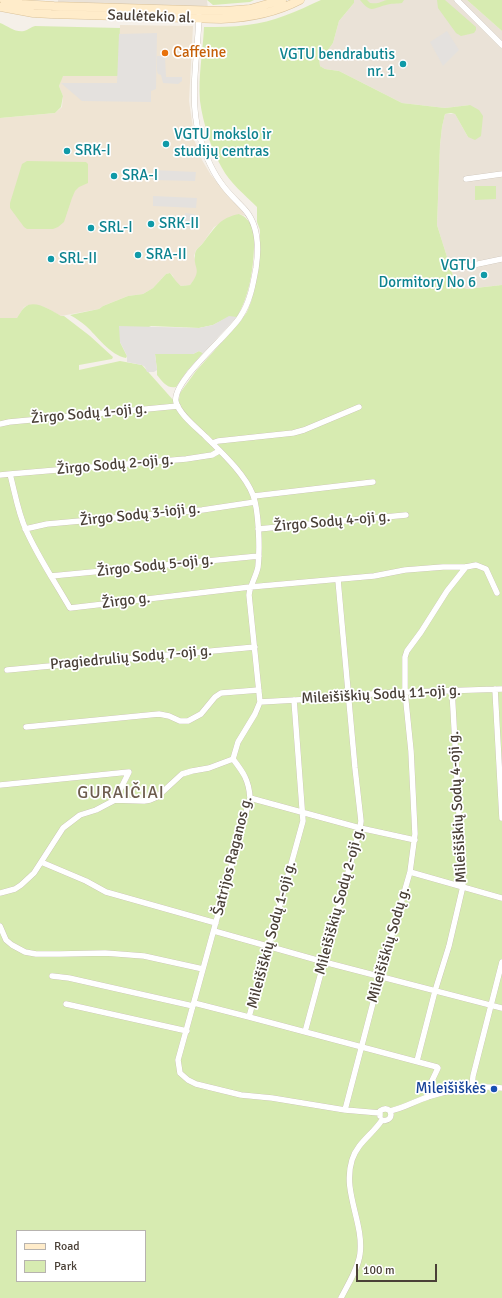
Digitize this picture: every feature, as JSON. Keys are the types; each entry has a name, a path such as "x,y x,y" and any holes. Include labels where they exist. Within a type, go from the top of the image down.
{"main road":[{"name":"Saulėtekio al.","path":"4,0 21,4 48,6 248,17 286,6 300,0"},
{"name":"Saulėtekio al.","path":"0,7 39,13 199,15 261,6 278,1"}],"street":[{"path":"457,0 502,45"},
{"path":"0,893 15,889 26,882 39,868 40,862 63,828 80,815 96,810 115,800 150,800 157,797 186,772 214,767 233,759 238,742 255,714 260,702 249,595 259,556 258,529 254,499 243,478 212,443 182,413 176,402 177,394 192,370 239,319 246,307 250,297 257,253 257,233 252,219 224,187 213,170 198,133 195,102 199,15"},
{"path":"466,179 502,174"},
{"path":"459,268 502,258"},
{"name":"Žirgo Sodų 1-oji g.","path":"0,424 178,406"},
{"path":"212,443 218,441 293,433 304,430 359,407"},
{"name":"Žirgo Sodų 2-oji g.","path":"10,474 186,458 212,454 219,451"},
{"path":"0,475 10,474"},
{"name":"Žirgo g.","path":"10,474 26,529 40,559 70,608 250,587 374,576 405,570 466,567 476,565 486,568 497,593"},
{"name":"Žirgo Sodų 3-ioji g.","path":"26,529 47,524 202,510 254,499 373,482"},
{"name":"Žirgo Sodų 4-oji g.","path":"258,529 406,515"},
{"name":"Žirgo Sodų 5-oji g.","path":"51,576 259,556"},
{"path":"410,872 415,840 411,751 404,692 404,663 407,651 447,591 466,567"},
{"path":"338,580 348,697"},
{"name":"Pragiedrulių Sodų 7-oji g.","path":"7,670 255,647"},
{"path":"495,689 502,818"},
{"name":"Mileišiškių Sodų 11-oji g.","path":"260,702 404,692 502,689"},
{"path":"26,727 160,714 183,722 201,714 215,697 221,693 259,690"},
{"name":"Mileišiškių Sodų 4-oji g.","path":"417,1061 435,990 449,946 463,886 452,690"},
{"name":"Mileišiškių Sodų 2-oji g.","path":"305,1032 360,828 360,810 348,697"},
{"name":"Mileišiškių Sodų 1-oji g.","path":"294,700 303,821 249,1017 361,1048 437,1066 438,1068 429,1087 428,1097"},
{"name":"Šatrijos Raganos g.","path":"233,759 250,786 250,798 178,1060 180,1073 188,1080 196,1084 241,1095 272,1098 345,1110 380,1113"},
{"path":"0,785 129,772 115,800"},
{"path":"250,798 360,828 415,840"},
{"path":"40,862 86,881 106,892 216,923"},
{"name":"Mileišiškių Sodų g.","path":"345,1110 380,976 410,872 502,898"},
{"path":"0,926 6,940 25,952 36,954 105,953 144,956 203,969"},
{"path":"214,931 324,962 502,1008"},
{"path":"472,1087 473,1076 502,962"},
{"path":"52,976 69,978 249,1017"},
{"path":"66,1004 186,1031"},
{"path":"382,1120 380,1113 385,1108 390,1111 428,1097 472,1087 502,1088"},
{"path":"340,1298 357,1265 361,1245 360,1233 350,1189 349,1179 352,1160 357,1148 377,1128 382,1120 390,1118 390,1111"}],"shaded area":[{"path":"58,0 207,0 208,8 58,4"},
{"path":"354,0 467,0 502,31 502,285 466,289 461,287 453,276 437,225 440,145 445,114 455,114 468,137 470,105 445,108 402,103 339,71 325,69 320,66 319,58 333,43 339,21 354,3"},
{"path":"120,25 193,26 189,101 195,142 202,160 211,175 245,216 239,214 214,227 196,250 194,256 198,269 196,278 190,285 181,286 175,282 170,273 166,274 153,288 143,294 128,296 99,309 61,316 44,307 29,305 24,307 17,318 0,318 0,118 55,113 62,107 63,96 59,86 62,76 118,76"},
{"path":"447,31 459,50 443,66 430,42"},
{"path":"157,33 156,89 151,91 151,102 82,101 61,83 117,83 119,34"},
{"path":"157,56 165,56 166,77 182,77 182,81 178,84 163,83 161,75 158,74 157,71"},
{"path":"153,170 196,172 195,181 152,180"},
{"path":"153,196 197,198 196,208 153,206"},
{"path":"185,213 199,216 191,229 185,228"},
{"path":"229,316 237,317 203,353 199,351 193,354 155,354 157,370 154,372 147,372 145,367 142,365 127,362 127,356 120,342 119,326 199,328 213,325"}],"green space":[{"path":"207,0 254,0 250,2 213,5"},
{"path":"321,0 354,0 354,3 339,21 333,43 319,58 320,66 325,69 339,71 402,103 445,108 470,105 479,110 483,116 481,136 475,140 468,137 455,114 445,114 440,145 437,225 453,276 461,287 467,289 502,285 502,1298 0,1298 0,318 17,318 24,308 34,304 64,316 90,336 113,357 112,359 79,365 79,370 120,361 142,365 174,401 179,399 180,393 196,371 240,322 247,312 251,302 258,271 260,251 260,230 257,222 257,207 238,189 225,173 211,144 203,118 200,101 200,82 204,27 257,24 285,16"},
{"path":"360,0 367,0 370,3 378,3 387,0 404,0 402,3 390,4 370,9"},
{"path":"437,0 445,0 476,27 474,33 461,36 456,33 438,8"},
{"path":"467,0 502,0 502,31"},
{"path":"0,23 15,30 21,31 25,31 35,26 120,28 118,76 63,76 59,86 63,96 61,107 55,113 0,118"},
{"path":"27,161 86,162 88,164 88,183 79,187 75,191 64,222 58,227 53,229 27,229 10,208 10,203 22,164"},
{"path":"475,186 496,186 496,199 475,200"},
{"path":"239,214 247,219 252,226 254,243 253,266 250,284 245,301 237,317 229,317 213,325 199,328 151,326 120,342 127,356 126,358 109,349 86,326 70,315 99,309 128,296 143,294 153,288 166,274 170,273 181,286 190,285 197,272 195,253 197,250 218,224 227,218"},
{"path":"199,351 203,353 187,371 176,387 167,386 157,375 155,354 193,354"}],"place":[{"name":"Caffeine","path":"165,53"},
{"name":"VGTU bendrabutis nr. 1","path":"403,64"},
{"name":"VGTU mokslo ir studijų centras","path":"166,144"},
{"name":"SRK-I","path":"67,151"},
{"name":"SRA-I","path":"114,176"},
{"name":"SRK-II","path":"151,224"},
{"name":"SRL-I","path":"91,228"},
{"name":"SRA-II","path":"138,255"},
{"name":"SRL-II","path":"51,259"},
{"name":"VGTU Dormitory No 6","path":"484,275"},
{"name":"Mileišiškės","path":"494,1089"}],"district":[{"name":"GURAIČIAI","path":"121,794"}]}
